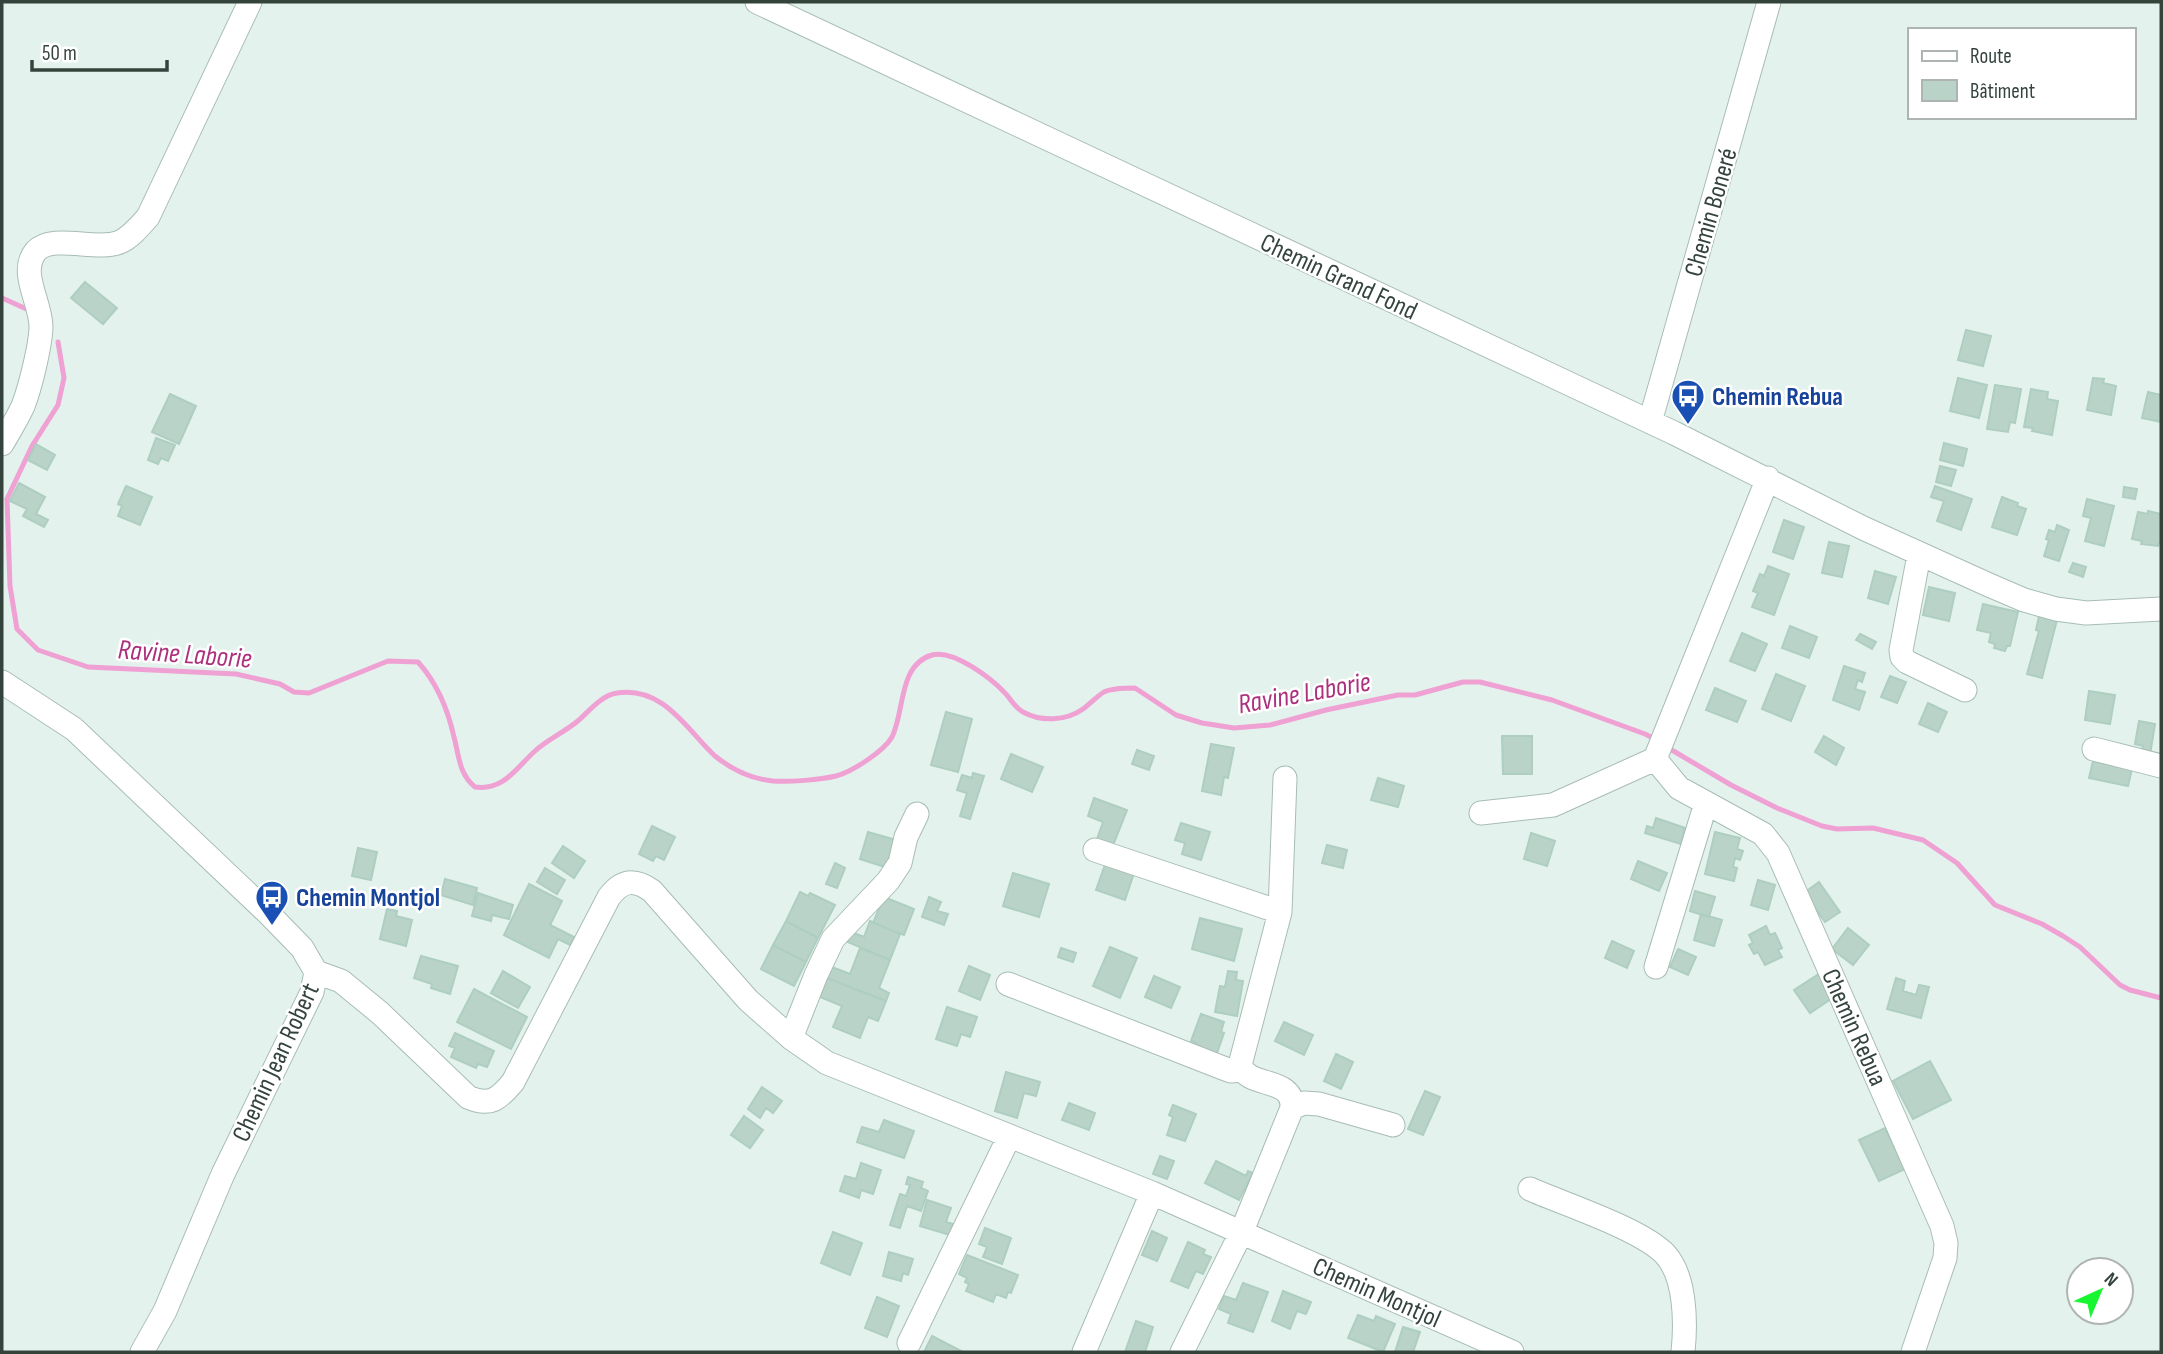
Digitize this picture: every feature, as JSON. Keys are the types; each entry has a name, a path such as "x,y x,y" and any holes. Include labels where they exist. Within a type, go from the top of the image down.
{"street":[{"path":"2,444 23,406 39,344 40,312 30,278 29,264 35,252 43,246 55,243 105,245 120,241 148,217 250,2"},
{"name":"Chemin Grand Fond","path":"757,2 1768,478 1919,555 2024,600 2056,609 2086,613 2161,609"},
{"name":"Chemin Boneré","path":"1650,422 1769,2"},
{"path":"1481,813 1553,805 1656,755 1768,478"},
{"path":"1919,555 1901,650 1902,657 1965,690"},
{"name":"Chemin Jean Robert","path":"2,682 74,729 270,914 302,948 316,972 312,992 223,1174 165,1311 142,1352"},
{"path":"2094,749 2161,766"},
{"name":"Chemin Rebua","path":"1656,755 1679,788 1763,834 1777,853 1942,1226 1946,1243 1941,1275 1927,1306 1913,1352"},
{"path":"1241,1070 1241,1057 1280,912 1285,778"},
{"path":"1656,967 1706,803"},
{"path":"791,1038 833,939 888,881 900,863 906,837 917,814"},
{"path":"1095,850 1280,912"},
{"name":"Chemin Montjol","path":"316,972 341,981 380,1013 468,1097 479,1102 488,1102 504,1093 513,1082 609,897 621,884 638,882 652,891 748,1000 791,1038 827,1063 1152,1193 1512,1352"},
{"path":"1008,984 1223,1068 1236,1072 1241,1070 1283,1088 1290,1096 1292,1108 1242,1231 1182,1352"},
{"path":"1292,1108 1304,1103 1319,1104 1392,1125"},
{"path":"909,1343 1009,1137"},
{"path":"1530,1189 1646,1238 1666,1255 1679,1280 1685,1331 1683,1352"},
{"path":"1084,1352 1152,1193"}],"building":[{"path":"85,282 117,308 103,324 71,298"},
{"path":"1966,330 1991,336 1983,366 1958,360"},
{"path":"1958,378 1987,385 1979,418 1950,411"},
{"path":"2093,378 2104,379 2103,383 2116,386 2111,415 2087,410"},
{"path":"1995,385 2021,389 2015,423 2010,422 2008,432 1987,429"},
{"path":"2031,389 2048,392 2047,399 2058,401 2052,435 2024,427"},
{"path":"2148,392 2161,395 2161,422 2142,418"},
{"path":"170,394 196,406 179,444 152,432"},
{"path":"156,438 175,445 168,461 161,458 158,464 148,460"},
{"path":"1944,443 1967,449 1963,466 1940,460"},
{"path":"36,444 55,455 47,470 28,460"},
{"path":"1940,466 1956,470 1951,486 1936,482"},
{"path":"19,483 45,497 36,514 48,520 44,527 23,516 27,509 10,501"},
{"path":"126,486 152,497 140,525 118,516 122,506 118,504"},
{"path":"1935,486 1972,499 1961,530 1937,521 1944,501 1931,497"},
{"path":"2124,487 2137,489 2135,499 2123,497"},
{"path":"2002,497 2026,509 2017,535 1992,527"},
{"path":"2087,499 2114,506 2104,546 2085,541 2091,518 2083,516"},
{"path":"2148,511 2161,514 2161,543 2158,546 2141,544 2142,541 2132,539 2138,512 2148,514"},
{"path":"1784,520 1804,527 1793,559 1773,552"},
{"path":"2057,525 2069,530 2059,561 2044,556 2049,530 2055,532"},
{"path":"1829,542 1849,546 1842,577 1822,573"},
{"path":"2073,563 2086,567 2083,577 2069,572"},
{"path":"1768,566 1789,574 1774,615 1752,607 1758,593 1753,591 1760,574 1764,576"},
{"path":"1875,571 1896,577 1888,604 1868,598"},
{"path":"1929,587 1955,593 1949,621 1923,615"},
{"path":"1983,604 2018,612 2010,646 2007,646 2005,651 1994,648 1995,644 1989,642 1991,633 1977,630"},
{"path":"2039,616 2057,620 2042,678 2027,674 2039,631 2036,630"},
{"path":"1790,626 1817,637 1809,658 1782,648"},
{"path":"1742,633 1767,644 1755,671 1730,661"},
{"path":"1860,634 1876,642 1872,649 1856,640"},
{"path":"1844,666 1865,673 1862,682 1858,680 1855,689 1865,692 1859,710 1833,700"},
{"path":"1776,674 1805,686 1791,721 1762,709"},
{"path":"1890,676 1906,682 1897,703 1881,697"},
{"path":"1715,688 1746,701 1737,722 1706,710"},
{"path":"2089,691 2115,695 2110,724 2085,720"},
{"path":"1928,703 1947,712 1938,732 1919,724"},
{"path":"946,712 972,719 958,772 931,765"},
{"path":"2139,721 2155,724 2150,755 2141,754 2143,746 2135,744"},
{"path":"1502,736 1532,736 1532,774 1503,774"},
{"path":"1824,736 1844,748 1836,765 1815,752"},
{"path":"1211,744 1234,748 1228,778 1224,777 1221,795 1202,791"},
{"path":"1137,750 1154,756 1149,770 1132,764"},
{"path":"1011,754 1043,767 1032,792 1001,779"},
{"path":"2093,761 2132,769 2128,786 2089,778"},
{"path":"973,773 984,776 970,819 960,816 967,793 957,790 962,775 972,778"},
{"path":"1378,778 1404,786 1398,807 1371,800"},
{"path":"1094,798 1127,810 1112,848 1096,842 1103,822 1088,816"},
{"path":"1656,818 1685,828 1681,844 1645,833 1647,826 1653,828"},
{"path":"1181,823 1210,832 1201,860 1182,854 1185,843 1175,840"},
{"path":"652,826 675,837 664,860 656,856 653,861 639,854"},
{"path":"868,832 896,840 888,868 860,859"},
{"path":"1715,832 1740,838 1737,849 1743,851 1740,860 1735,858 1733,867 1737,868 1734,881 1705,874"},
{"path":"1531,833 1555,841 1547,866 1524,859"},
{"path":"1327,845 1347,850 1343,868 1322,863"},
{"path":"563,846 585,861 574,878 552,863"},
{"path":"358,848 377,852 371,880 352,876"},
{"path":"1638,861 1667,873 1659,891 1631,879"},
{"path":"1106,862 1134,873 1125,900 1096,890"},
{"path":"835,863 845,868 837,888 826,884"},
{"path":"545,868 565,880 557,894 537,882"},
{"path":"1013,873 1049,884 1039,917 1003,906"},
{"path":"445,879 477,888 473,905 441,895"},
{"path":"1758,880 1775,885 1768,910 1751,905"},
{"path":"1819,882 1840,912 1825,922 1804,893"},
{"path":"529,884 562,901 550,925 574,937 570,945 558,939 549,958 504,935"},
{"path":"1695,891 1715,897 1709,917 1690,911"},
{"path":"800,892 808,896 810,893 835,905 818,938 786,921"},
{"path":"478,893 513,905 509,919 492,915 491,921 472,916"},
{"path":"884,897 914,909 904,935 873,923"},
{"path":"929,897 941,902 937,911 948,914 944,925 922,917"},
{"path":"387,909 397,911 396,916 412,920 406,946 380,939"},
{"path":"1701,914 1722,920 1714,946 1694,940"},
{"path":"1200,918 1242,929 1234,961 1192,949"},
{"path":"786,921 818,938 806,962 773,945"},
{"path":"870,921 900,934 890,960 843,940 847,930 864,937"},
{"path":"1766,926 1770,935 1775,933 1782,948 1778,950 1782,957 1765,965 1758,952 1754,954 1749,945 1753,943 1749,935"},
{"path":"1848,928 1869,945 1853,965 1832,949"},
{"path":"1612,941 1634,951 1627,968 1605,958"},
{"path":"773,945 806,962 794,986 761,969"},
{"path":"1110,947 1137,958 1120,998 1093,986"},
{"path":"860,948 890,960 879,988 889,993 886,1001 827,978 832,967 850,974"},
{"path":"1061,948 1076,953 1073,962 1058,957"},
{"path":"1678,949 1696,957 1688,975 1670,967"},
{"path":"421,956 458,966 450,994 431,988 432,984 414,978"},
{"path":"969,966 990,975 980,1000 959,991"},
{"path":"503,971 530,987 518,1008 491,993"},
{"path":"1228,971 1237,972 1236,980 1243,981 1237,1016 1215,1012 1220,986 1225,987"},
{"path":"1822,972 1837,995 1810,1013 1794,990"},
{"path":"1154,976 1180,987 1171,1008 1145,997"},
{"path":"827,978 886,1001 878,1021 868,1017 860,1038 833,1027 842,1006 820,997"},
{"path":"1896,978 1905,981 1903,991 1916,995 1919,985 1929,987 1921,1018 1887,1009"},
{"path":"474,989 527,1017 511,1049 457,1022"},
{"path":"947,1007 977,1017 970,1037 961,1034 957,1046 936,1039"},
{"path":"1201,1014 1224,1022 1221,1032 1224,1033 1216,1056 1194,1048 1196,1043 1191,1041"},
{"path":"1284,1022 1313,1035 1304,1055 1275,1041"},
{"path":"455,1033 494,1051 487,1067 478,1064 476,1068 451,1057 455,1048 449,1046"},
{"path":"1336,1054 1353,1062 1341,1089 1324,1081"},
{"path":"1930,1061 1951,1100 1913,1119 1893,1081"},
{"path":"1006,1072 1040,1082 1036,1096 1024,1093 1017,1118 995,1111"},
{"path":"762,1087 782,1101 773,1113 766,1108 760,1118 748,1109"},
{"path":"1425,1091 1440,1097 1423,1135 1408,1129"},
{"path":"1069,1103 1095,1113 1089,1130 1062,1120"},
{"path":"1173,1105 1196,1114 1185,1141 1167,1135 1173,1117 1169,1115"},
{"path":"744,1116 763,1130 750,1148 731,1135"},
{"path":"884,1120 914,1131 904,1158 857,1142 862,1127 879,1132"},
{"path":"1885,1128 1905,1169 1879,1181 1859,1140"},
{"path":"1160,1156 1174,1161 1167,1179 1153,1174"},
{"path":"1216,1161 1246,1176 1248,1171 1253,1173 1239,1200 1205,1183"},
{"path":"861,1163 881,1170 873,1194 861,1190 859,1198 840,1191 845,1176 856,1179"},
{"path":"908,1177 923,1182 921,1188 928,1191 921,1211 907,1206 900,1228 890,1225 900,1194 906,1196 910,1185 906,1184"},
{"path":"927,1200 951,1208 946,1222 953,1224 950,1235 920,1226"},
{"path":"985,1228 1011,1238 1002,1264 983,1257 987,1247 979,1244"},
{"path":"1152,1231 1167,1238 1157,1261 1142,1255"},
{"path":"833,1232 862,1243 850,1275 821,1263"},
{"path":"1188,1242 1205,1250 1203,1254 1211,1257 1203,1274 1196,1271 1188,1288 1171,1281"},
{"path":"889,1252 913,1259 908,1275 903,1273 901,1281 883,1276"},
{"path":"967,1255 1018,1275 1011,1293 1008,1292 1006,1298 996,1294 993,1302 966,1291 969,1284 965,1282 967,1278 959,1274"},
{"path":"1243,1283 1268,1292 1253,1332 1228,1323 1231,1314 1219,1309 1224,1296 1236,1300"},
{"path":"1283,1291 1311,1302 1306,1314 1297,1311 1290,1329 1272,1321"},
{"path":"877,1297 899,1306 887,1337 865,1328"},
{"path":"1358,1315 1374,1321 1376,1316 1395,1324 1383,1352 1348,1338"},
{"path":"1136,1321 1153,1327 1145,1352 1125,1352"},
{"path":"1403,1327 1420,1332 1413,1352 1395,1352"},
{"path":"932,1336 963,1352 924,1352"}],"waterway":[{"name":"Ravine Laborie","path":"2,298 31,311"},
{"name":"Ravine Laborie","path":"58,342 64,378 58,405 32,446 7,499 10,586 17,629 38,650 88,667 236,674 280,684 294,692 309,693 388,661 418,662 441,697 463,770 475,787 502,782 540,747 574,724 601,700 617,693 648,696 661,703 715,756 750,776 780,781 836,776 867,760 888,743 896,726 904,690 913,668 921,660 941,654 961,660 981,673 999,687 1020,710 1045,719 1076,713 1107,691 1135,688 1176,715 1202,723 1234,728 1270,725 1398,695 1415,695 1463,682 1480,682 1552,700 1657,740"},
{"name":"Ravine Laborie","path":"1665,746 1731,785 1822,826 1837,829 1873,828 1923,840 1957,863 1995,905 2042,924 2063,936 2080,947 2120,985 2161,998"}],"place":[{"name":"Chemin Rebua","path":"1688,426"},
{"name":"Chemin Montjol","path":"272,927"}]}
